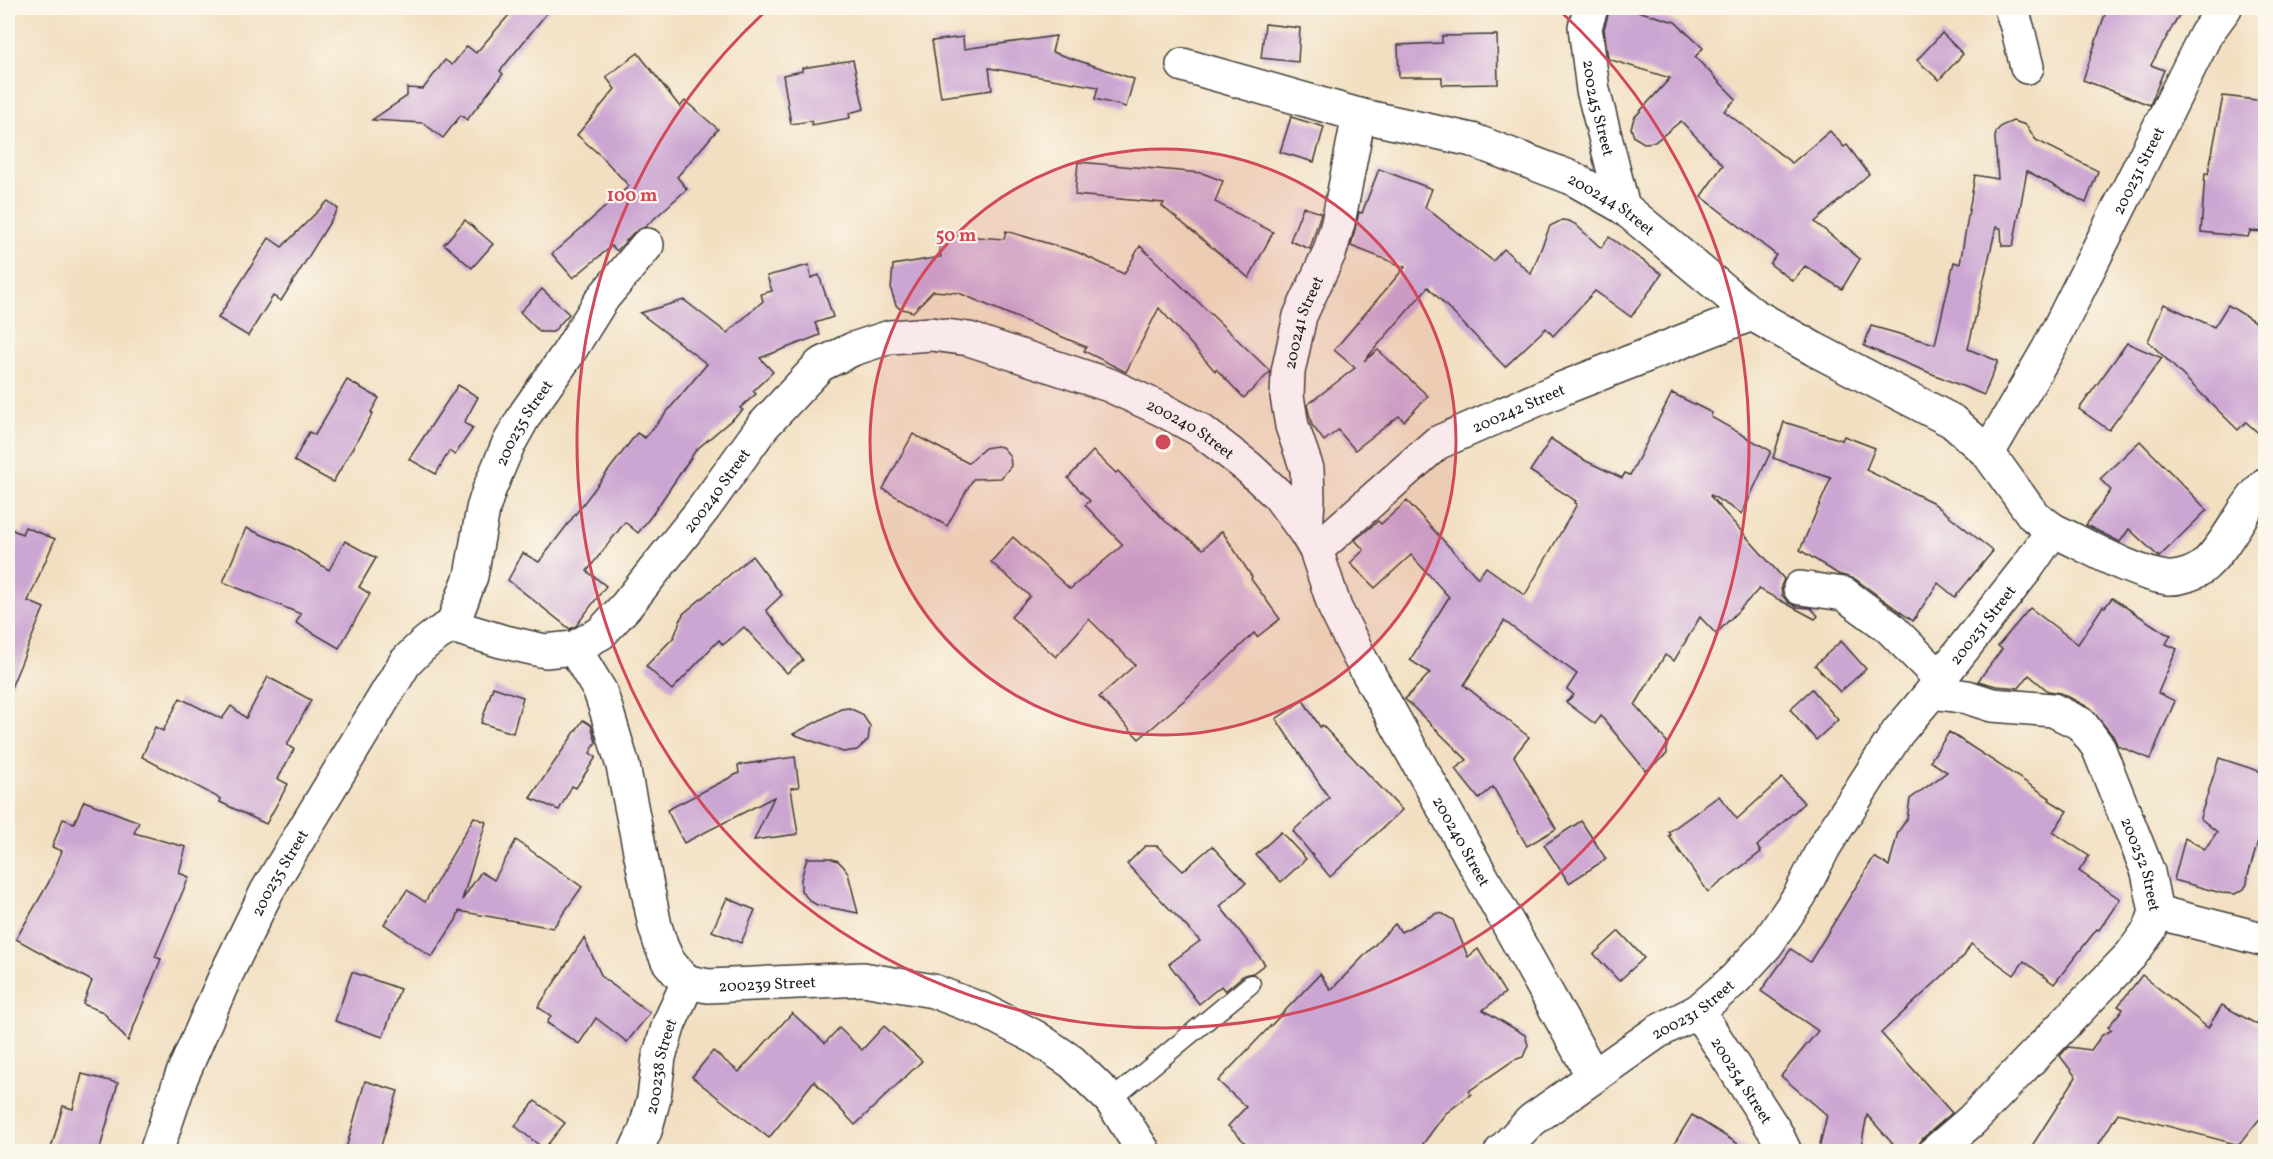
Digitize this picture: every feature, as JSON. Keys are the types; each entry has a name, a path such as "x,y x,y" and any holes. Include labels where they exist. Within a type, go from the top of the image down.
{"street":[{"name":"200245 Street","path":"1591,8 1585,27 1593,90 1623,207"},
{"path":"2010,8 2027,67"},
{"name":"200231 Street","path":"1988,453 2049,348 2206,34 2225,8"},
{"name":"200244 Street","path":"1183,65 1359,116 1472,140 1572,178 1623,207 1752,314 1952,421 1988,453"},
{"name":"200241 Street","path":"1311,541 1307,469 1292,426 1287,396 1288,372 1300,316 1330,251 1338,224 1359,116"},
{"name":"200235 Street","path":"156,1152 181,1078 225,977 267,891 405,663 430,638 452,626 471,576 483,509 508,445 602,299 647,245"},
{"name":"200242 Street","path":"1311,541 1437,443 1561,389 1752,314"},
{"name":"200240 Street","path":"574,648 601,633 626,606 704,508 763,426 820,365 853,349 890,338 931,334 969,339 1109,386 1161,409 1200,430 1248,467 1279,496 1311,541 1335,608 1360,660 1593,1076"},
{"path":"1988,453 2033,514 2053,530 2143,572 2169,578 2192,573 2205,565 2235,526 2253,496 2265,484"},
{"name":"200231 Street","path":"1501,1152 1532,1120 1593,1076 1657,1032 1698,1011 1735,980 1767,944 1800,895 1824,847 1898,732 2019,578 2053,530"},
{"path":"1800,588 1844,594 1889,627 1936,685"},
{"path":"452,626 545,651 574,648 600,691 623,766 655,926 661,945 668,961 688,982"},
{"name":"200252 Street","path":"1935,1152 1971,1121 2131,955 2150,929 2156,912 2148,872 2113,782 2098,747 2081,724 2053,710 1992,705 1936,685"},
{"path":"2156,912 2265,940"},
{"name":"200239 Street","path":"688,982 708,986 863,980 933,991 985,1011 1035,1037 1072,1062 1111,1100 1144,1152"},
{"name":"200238 Street","path":"635,1152 645,1131 654,1098 659,1057 669,1024 688,982"},
{"name":"200254 Street","path":"1698,1011 1776,1133 1785,1152"}],"lane":[{"path":"1111,1100 1251,984"}],"building":[{"path":"515,8 551,8 500,71 503,74 467,120 461,115 443,138 423,123 372,120 407,96 407,88 423,89 445,60 452,65 467,46 476,53"},
{"path":"1610,8 1627,8 1675,22 1703,48 1695,57 1736,99 1724,111 1792,163 1830,131 1844,147 1847,145 1869,174 1815,222 1860,259 1842,289 1805,266 1793,281 1770,264 1776,255 1701,196 1723,165 1681,121 1655,142 1644,143 1634,137 1631,128 1634,118 1670,78 1608,59 1604,29"},
{"path":"2107,8 2183,8 2151,65 2164,70 2150,105 2083,80"},
{"path":"1265,24 1300,28 1298,62 1261,58"},
{"path":"1942,33 1963,54 1939,80 1917,60"},
{"path":"1497,35 1498,84 1442,85 1442,77 1399,77 1398,45 1442,43 1442,36"},
{"path":"1056,36 1052,52 1134,79 1126,107 1095,99 1098,87 989,68 992,90 941,97 932,41 963,37 964,49"},
{"path":"638,53 680,107 685,101 718,129 677,177 687,189 645,227 633,233 617,251 612,246 573,278 552,254 629,186 601,156 577,135 615,89 606,77"},
{"path":"853,60 864,109 849,113 850,118 812,125 811,121 791,124 783,75 802,71 802,68"},
{"path":"2223,96 2265,101 2265,232 2250,231 2248,237 2201,232 2205,173 2208,174"},
{"path":"1291,117 1324,127 1314,162 1280,152"},
{"path":"2013,121 2026,125 2036,140 2098,171 2086,203 2027,171 2013,246 2002,246 2001,228 1996,227 1968,349 1998,361 1984,395 1864,346 1871,326 1935,344 1954,262 1960,264 1975,175 1998,179 1996,132 2001,126"},
{"path":"1078,162 1202,173 1223,181 1215,202 1273,232 1249,278 1162,206 1164,203 1075,195"},
{"path":"1379,169 1432,189 1425,207 1493,261 1504,249 1531,274 1550,226 1562,220 1575,224 1601,248 1609,237 1662,274 1631,317 1595,291 1553,336 1546,328 1505,367 1428,287 1364,361 1378,350 1428,396 1404,421 1399,416 1355,450 1338,430 1324,441 1312,425 1307,405 1355,368 1334,350 1405,267 1351,246 1359,212 1362,213"},
{"path":"328,201 338,209 281,301 273,296 248,336 218,318 269,238 282,247"},
{"path":"1303,207 1321,213 1310,249 1290,241"},
{"path":"465,220 493,244 472,268 444,244"},
{"path":"1006,231 1077,252 1124,274 1140,246 1269,370 1269,373 1244,398 1216,369 1215,371 1159,308 1126,372 1084,351 1086,347 959,293 933,291 913,312 896,305 891,290 893,265 941,257 937,234 1004,239"},
{"path":"809,265 811,278 819,275 833,317 815,323 820,335 760,358 773,372 753,391 756,394 740,408 743,410 696,450 638,533 625,522 587,571 606,586 576,626 570,629 508,580 523,553 539,562 637,433 645,438 707,364 640,313 684,300 727,333 763,301 761,294 772,291 767,276"},
{"path":"542,289 569,314 553,332 540,332 520,312"},
{"path":"2164,304 2214,327 2228,305 2265,328 2265,439 2246,422 2238,430 2148,341"},
{"path":"2127,343 2162,358 2109,430 2079,409"},
{"path":"347,380 379,398 371,412 373,413 333,482 294,461 309,432 315,435"},
{"path":"458,385 478,397 464,423 473,428 455,455 449,451 436,474 409,459"},
{"path":"1672,393 1712,413 1711,417 1771,451 1742,514 1710,496 1784,579 1781,586 1782,595 1788,602 1797,607 1811,608 1818,616 1815,619 1759,589 1716,634 1700,617 1674,661 1665,655 1635,705 1667,742 1667,754 1646,771 1601,716 1595,724 1566,702 1574,695 1567,689 1577,674 1504,621 1464,685 1529,737 1514,756 1556,829 1527,846 1493,787 1479,799 1455,769 1467,760 1405,699 1430,673 1410,660 1449,597 1411,555 1375,588 1350,563 1364,550 1355,540 1378,521 1381,524 1407,501 1478,578 1486,567 1525,595 1577,504 1574,503 1576,501 1530,471 1551,439 1586,461 1622,478 1625,473 1630,475"},
{"path":"1784,422 1842,440 1844,436 1875,448 1866,470 1932,502 1993,551 1955,597 1938,583 1913,621 1855,579 1838,574 1800,550 1831,478 1773,458"},
{"path":"913,434 968,463 985,448 1002,447 1010,456 1011,466 1001,478 973,479 947,526 883,489"},
{"path":"2140,441 2207,510 2159,557 2129,529 2120,542 2086,525 2111,490 2100,479"},
{"path":"1093,451 1116,473 1118,471 1165,521 1203,549 1222,531 1252,577 1251,579 1280,619 1257,637 1254,633 1189,696 1139,739 1099,697 1135,665 1089,619 1056,657 1011,617 1030,596 991,562 1013,537 1070,589 1123,545 1085,505 1090,501 1068,478"},
{"path":"25,527 55,539 28,601 44,608 8,695 8,528 22,534"},
{"path":"246,528 291,547 329,570 345,541 376,558 359,587 370,594 339,648 296,623 301,614 223,582"},
{"path":"752,556 782,595 766,610 803,660 787,673 744,627 723,645 719,640 672,690 646,666 674,637 683,614"},
{"path":"2112,598 2171,635 2166,644 2177,649 2158,693 2175,701 2150,759 2118,746 2113,736 2090,708 2061,693 2048,691 2029,675 2019,688 1996,686 1978,681 2002,649 1998,646 2030,608 2078,644 2103,606 2105,607"},
{"path":"1841,641 1866,669 1840,692 1815,665"},
{"path":"268,677 311,700 287,745 294,749 278,779 288,784 266,824 220,802 221,799 142,757 155,727 163,731 180,698 222,719 231,706 246,718"},
{"path":"493,687 523,697 513,733 481,723"},
{"path":"1812,689 1838,720 1816,740 1790,709"},
{"path":"1303,700 1320,727 1322,725 1402,810 1330,877 1293,831 1329,798 1276,719"},
{"path":"849,708 862,714 870,726 868,740 857,750 843,752 793,734 841,709"},
{"path":"583,720 591,725 596,742 590,753 596,757 576,788 572,786 559,810 530,798"},
{"path":"1949,732 2067,811 2053,832 2089,856 2079,871 2120,899 2099,930 2097,929 2054,984 2024,961 2014,975 1971,944 1964,956 1881,1033 1952,1113 1923,1138 1918,1145 1917,1152 1900,1152 1867,1115 1860,1152 1818,1152 1827,1115 1781,1076 1818,1031 1761,991 1791,949 1810,962 1874,857 1889,866 1898,832 1907,819 1910,799 1947,772 1930,761"},
{"path":"795,757 799,787 791,788 798,834 754,840 774,797 684,843 667,810 739,773 738,765"},
{"path":"2219,758 2265,773 2265,819 2247,884 2244,889 2235,894 2221,893 2174,880 2185,838 2205,849 2217,832 2200,818"},
{"path":"1782,778 1804,803 1757,846 1761,852 1708,892 1669,836 1671,835 1669,832 1719,796 1737,819"},
{"path":"84,801 139,822 134,833 186,847 179,873 189,877 155,957 161,959 128,1041 103,1012 83,1004 92,981 16,939 49,882 62,851 52,847 63,819 74,823"},
{"path":"474,817 486,822 462,900 481,872 494,880 516,840 582,887 553,928 459,911 456,920 432,957 384,924 407,890 425,902"},
{"path":"1581,821 1606,859 1569,883 1544,845"},
{"path":"1281,832 1306,859 1281,882 1256,855"},
{"path":"1145,846 1157,846 1183,871 1212,846 1246,883 1220,906 1265,964 1253,973 1244,975 1225,991 1221,986 1199,1004 1169,964 1200,941 1127,864"},
{"path":"807,858 830,858 838,861 844,867 848,873 858,913 817,905 810,901 801,891 801,879"},
{"path":"727,898 755,910 741,943 712,931"},
{"path":"1437,913 1453,920 1468,957 1478,949 1505,993 1483,1010 1525,1035 1528,1045 1523,1057 1514,1060 1469,1091 1471,1094 1445,1114 1417,1152 1255,1152 1228,1126 1246,1107 1218,1081 1320,974 1331,990 1395,924 1401,932"},
{"path":"1619,931 1644,958 1619,981 1594,954"},
{"path":"584,938 602,977 650,1013 627,1042 596,1018 579,1044 547,1023 551,1016 538,1007"},
{"path":"352,972 400,989 383,1037 335,1021"},
{"path":"2142,975 2208,1028 2222,1005 2265,1029 2265,1112 2239,1145 2118,1113 2094,1152 2028,1152 2076,1077 2060,1056 2068,1047 2091,1050 2102,1035 2112,1030 2108,1027 2123,1009 2118,1006"},
{"path":"792,1013 825,1043 839,1028 862,1050 884,1026 922,1061 855,1125 814,1081 769,1138 692,1077 713,1051 739,1072"},
{"path":"82,1074 118,1083 99,1152 50,1152 63,1106 73,1109"},
{"path":"365,1081 398,1091 379,1152 345,1152"},
{"path":"535,1101 565,1123 544,1149 515,1126"},
{"path":"1692,1115 1751,1152 1669,1152"}]}
